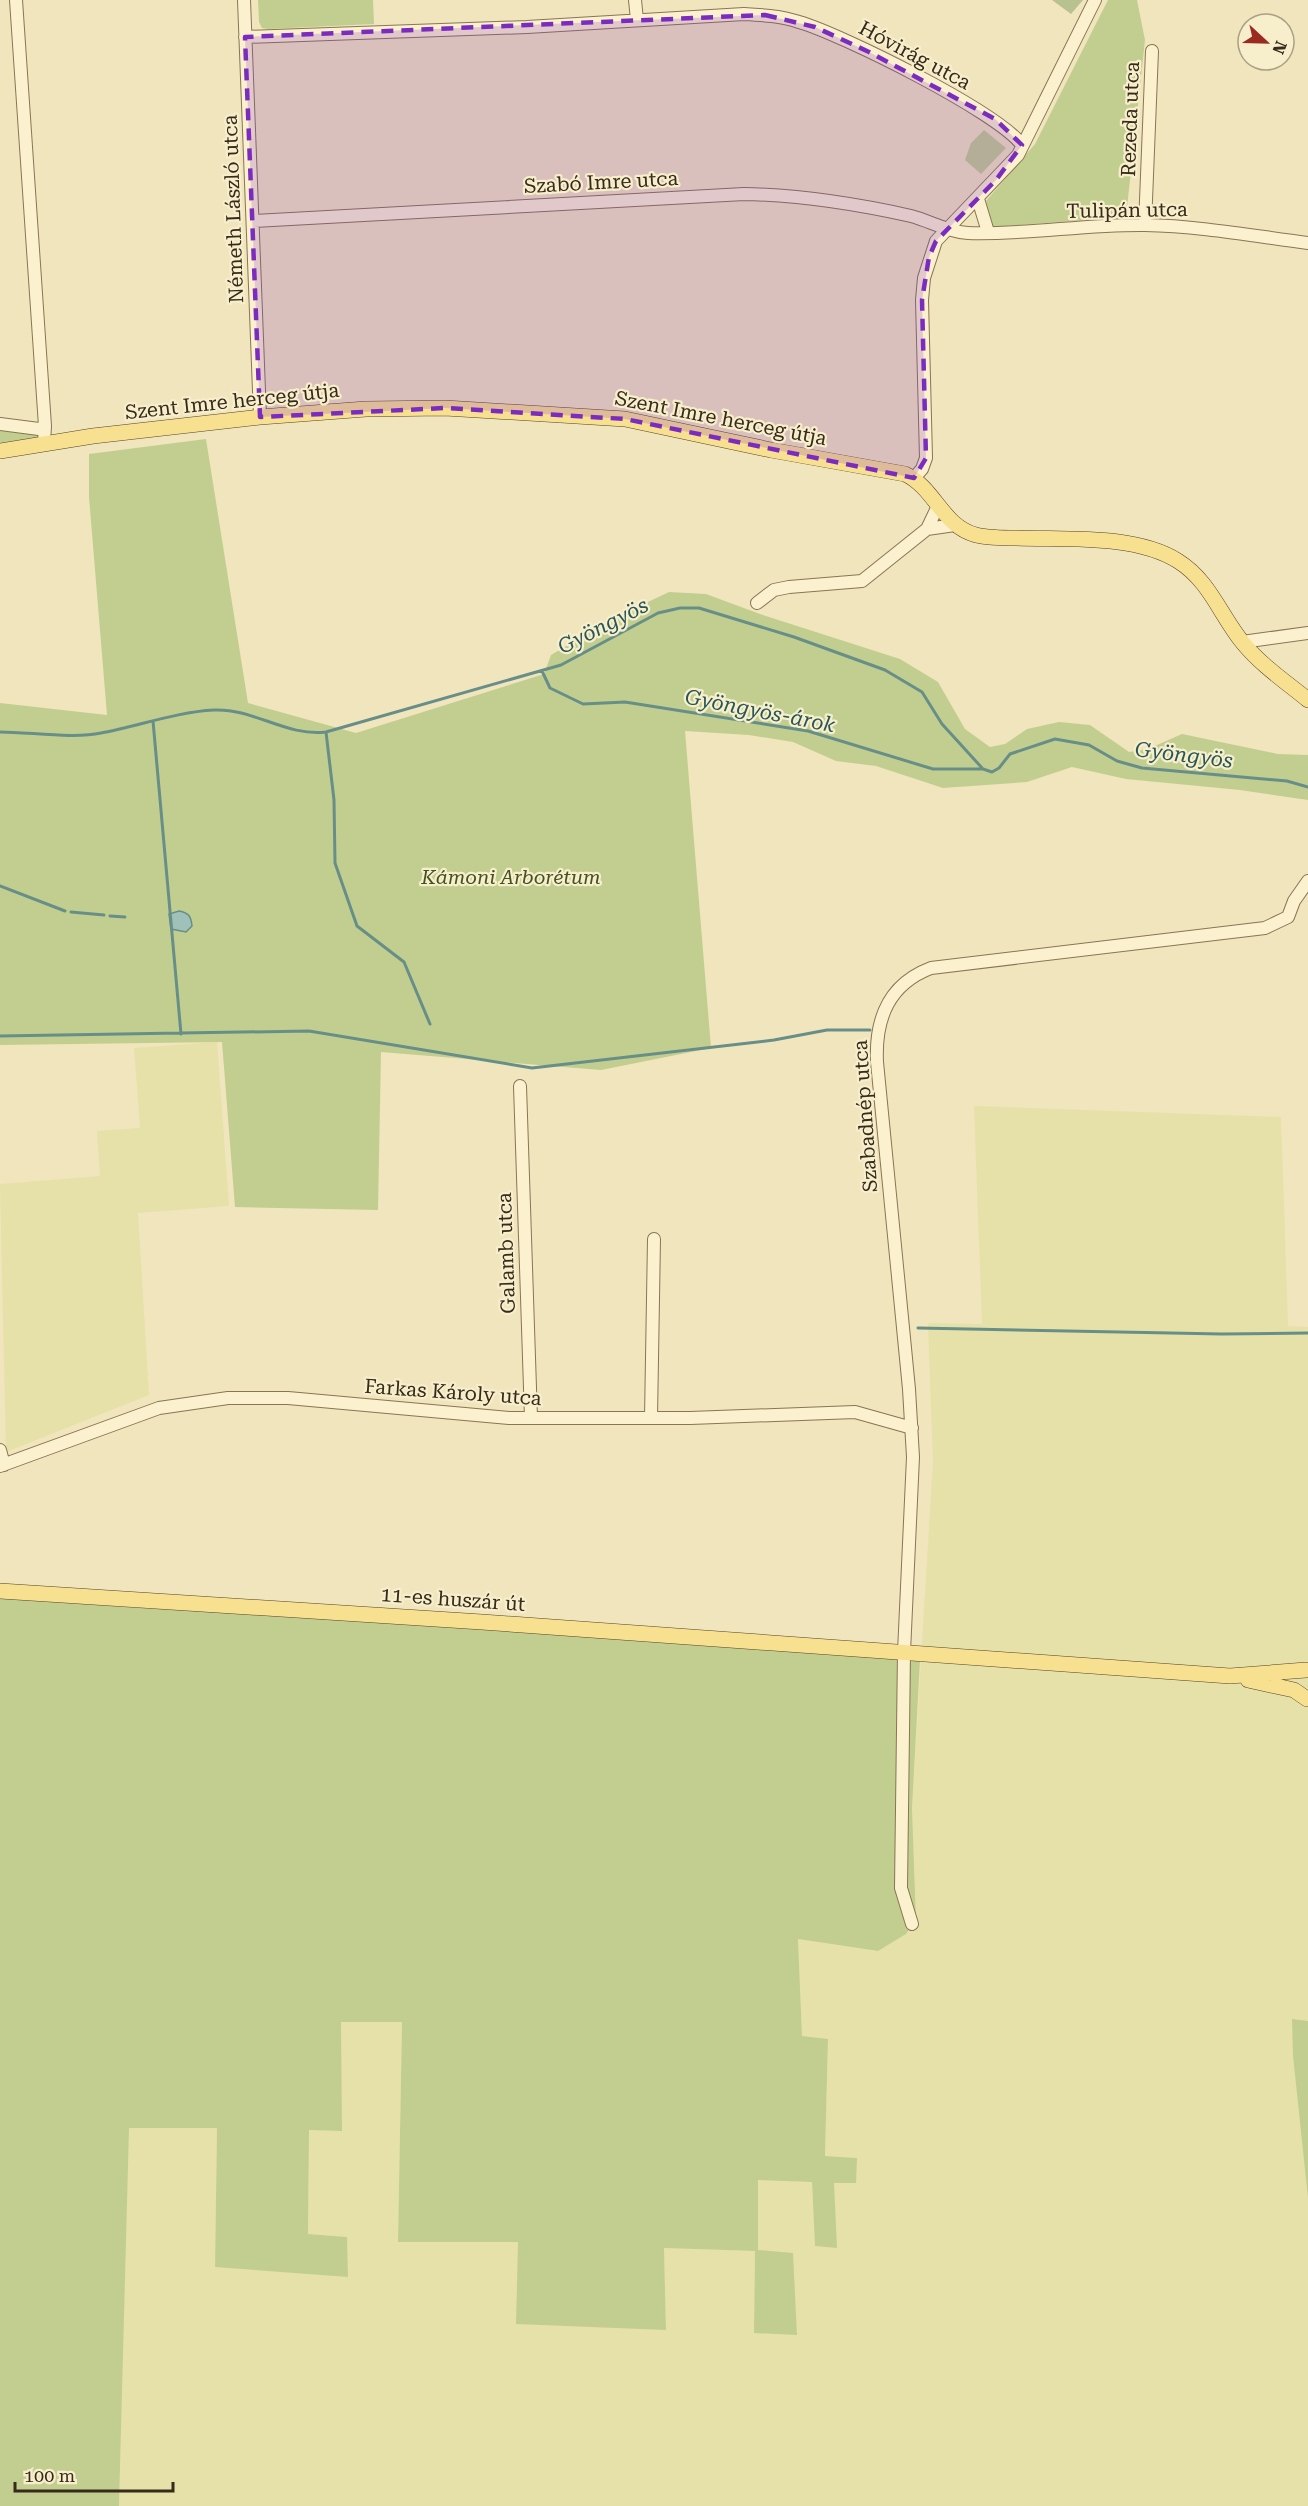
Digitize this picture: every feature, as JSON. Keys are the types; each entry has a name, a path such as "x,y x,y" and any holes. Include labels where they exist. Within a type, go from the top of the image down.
{"main road":[{"name":"Szent Imre herceg útja","path":"0,452 44,443 260,417 416,407 625,419 790,454 891,470 914,478"},
{"path":"914,478 922,484 955,525 976,535 1120,543 1156,550 1176,560 1204,583 1242,642 1262,662 1308,700"},
{"name":"11-es huszár út","path":"0,1592 482,1622 1230,1676"},
{"path":"1230,1676 1307,1668 1303,1689 1307,1700"},
{"path":"1230,1676 1294,1690 1307,1700"}],"street":[{"path":"16,0 45,426 44,443"},
{"name":"Németh László utca","path":"244,0 260,417"},
{"path":"635,0 637,20"},
{"path":"914,478 922,469 926,458 924,278 936,241 1018,154 1095,0"},
{"name":"Hóvirág utca","path":"244,37 527,27 744,14 799,22 850,43 994,120 1022,145"},
{"name":"Rezeda utca","path":"1145,225 1152,51"},
{"name":"Szabó Imre utca","path":"254,221 744,194 798,197 912,216 947,229"},
{"path":"978,199 988,232"},
{"name":"Tulipán utca","path":"947,229 957,232 1040,233 1145,225 1186,227 1308,243"},
{"path":"0,424 39,429 45,426"},
{"path":"757,603 774,590 862,581 927,530 938,506"},
{"path":"927,530 955,525"},
{"path":"1242,642 1308,633"},
{"name":"Szabadnép utca","path":"912,1924 901,1888 904,1652 913,1484 912,1428 876,1048 879,1019 895,990 918,973 942,965 1265,928 1288,917 1294,901 1308,881"},
{"name":"Galamb utca","path":"520,1086 531,1418"},
{"path":"651,1418 654,1239"},
{"name":"Farkas Károly utca","path":"2,1466 159,1408 201,1400 288,1398 531,1418 651,1418 855,1412 912,1428"},
{"path":"0,1449 2,1466"}],"highlighted area":[{"path":"765,15 815,27 869,52 995,119 1022,145 996,180 936,241 929,257 922,300 926,458 914,478 625,419 445,408 260,417 245,37"}],"shaded area":[{"path":"217,1042 229,1206 138,1213 149,1395 6,1452 0,1184 100,1176 97,1131 140,1128 134,1048"},
{"path":"974,1106 1281,1117 1288,1326 1308,1327 1308,2506 119,2506 128,2128 217,2128 215,2267 347,2237 308,2234 309,2129 342,2130 340,2022 402,2021 398,2241 518,2242 666,2329 664,2248 755,2251 754,2333 758,2251 758,2180 812,2182 815,2246 834,2182 857,2158 825,2156 828,2039 802,2037 798,1939 878,1951 916,1919 912,1809 933,1461 928,1323 982,1324"}],"green space":[{"path":"258,0 373,0 374,24 262,28 259,22"},
{"path":"1052,0 1083,0 1071,14"},
{"path":"1108,0 1137,0 1145,40 1126,217 992,227 986,201 1035,144"},
{"path":"984,130 1006,148 981,174 965,160 971,143"},
{"path":"0,425 39,429 41,440 0,446"},
{"name":"Kámoni Arborétum","path":"206,439 248,703 356,733 544,674 551,655 612,619 669,592 706,594 760,614 900,659 938,682 965,729 990,747 1005,744 1027,729 1059,722 1090,725 1129,752 1148,749 1182,734 1278,754 1308,755 1308,800 1240,790 1126,779 1072,767 1027,782 943,788 876,766 836,761 793,742 749,735 685,731 711,1048 601,1070 381,1052 378,1210 235,1207 222,1042 0,1045 0,703 107,715 89,497 89,454"},
{"path":"0,1598 141,1608 361,1617 920,1660 912,1809 916,1919 906,1934 878,1951 798,1939 802,2036 828,2039 825,2156 857,2158 856,2183 834,2183 837,2248 815,2246 812,2182 758,2180 758,2250 793,2253 797,2335 754,2333 755,2251 664,2248 666,2330 516,2324 518,2242 398,2242 402,2022 341,2022 342,2131 309,2130 308,2234 347,2237 348,2277 215,2267 217,2128 129,2128 119,2506 0,2506"},
{"path":"1292,2019 1308,2021 1308,2198 1293,2056"}],"water":[{"path":"179,911 187,914 191,920 192,926 186,932 171,929 169,914"}],"waterway":[{"name":"Gyöngyös","path":"0,732 90,735 186,713 214,710 242,713 298,730 326,732 561,665 658,613 680,608 699,608 794,637 885,670 922,692 942,724 983,769 992,772 999,768 1010,754 1055,739 1089,745 1117,761 1142,768 1287,781 1308,787"},
{"name":"Gyöngyös-árok","path":"542,671 550,688 583,704 625,702 808,731 933,769 983,769"},
{"path":"153,721 181,1034"},
{"path":"326,732 334,800 335,863 357,926 404,962 430,1024"},
{"path":"0,886 65,911"},
{"path":"71,912 104,915"},
{"path":"110,916 125,917"},
{"path":"0,1036 309,1031 532,1068 774,1040 827,1030 870,1030"},
{"path":"918,1328 1222,1334 1308,1333"}]}
